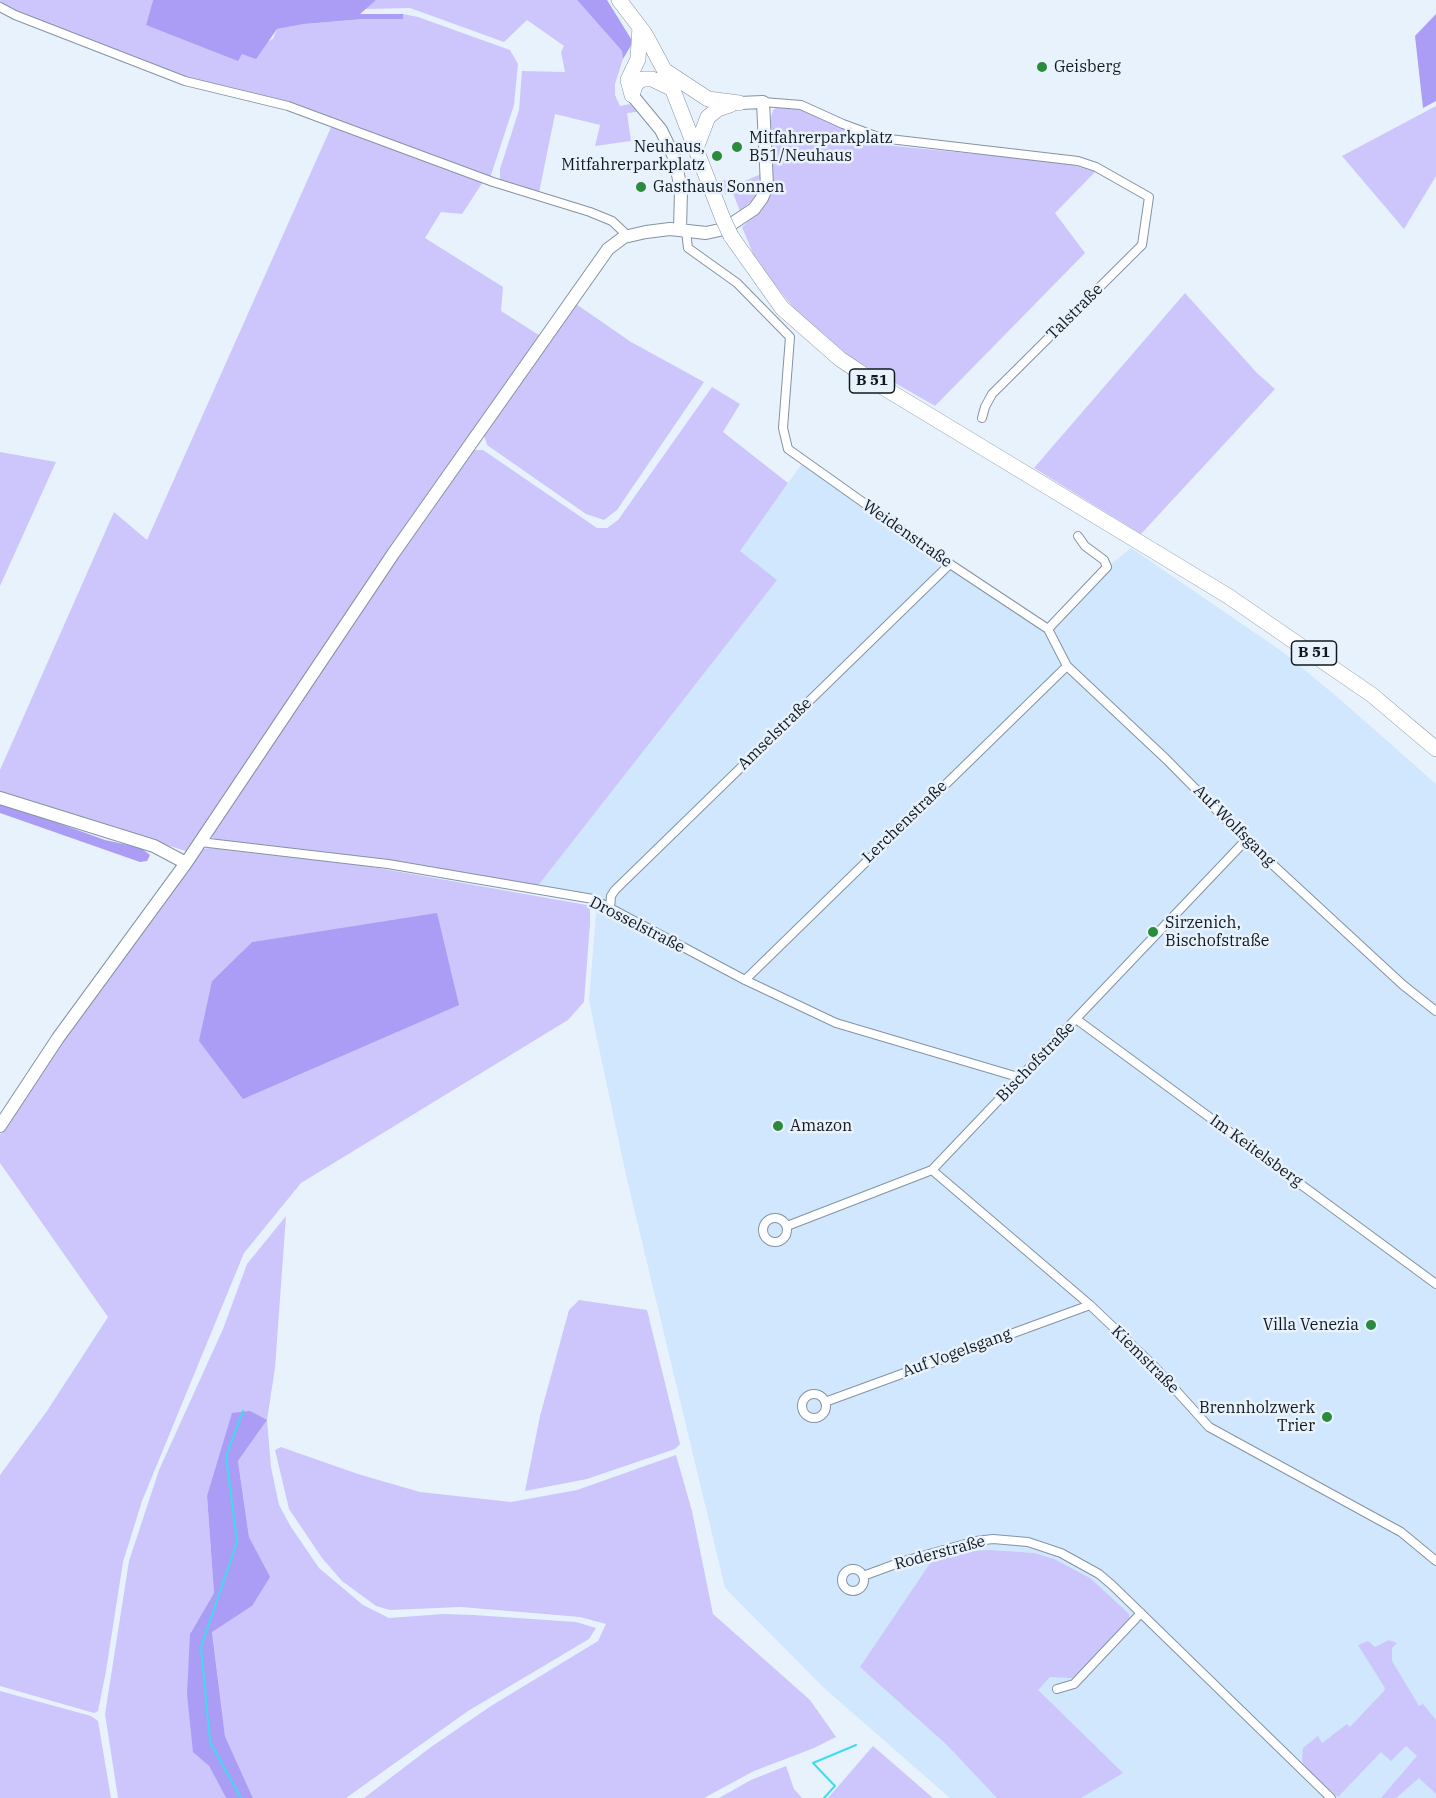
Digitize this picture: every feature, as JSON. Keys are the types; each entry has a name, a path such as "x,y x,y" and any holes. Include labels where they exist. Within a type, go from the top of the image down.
{"highway":[{"name":"B 51","path":"619,0 640,27 665,70 731,236 782,308 840,359 1277,629 1372,695 1436,749"},
{"path":"632,95 628,80 638,59 640,27"},
{"path":"665,70 708,99 739,103"},
{"path":"632,95 636,82 643,79 652,79 673,89"},
{"path":"696,148 710,114 722,107 739,103"}],"main road":[{"path":"632,95 661,130 675,159 681,190 683,230"},
{"path":"0,1126 105,971 186,863 393,554 608,249 628,236 683,230 706,233 724,229 754,209 762,198 767,186 763,102 739,103"},
{"path":"0,798 111,835 154,846 186,863"}],"street":[{"path":"0,6 15,15 185,81 288,106 493,182 612,221 628,236"},
{"name":"Talstraße","path":"763,102 801,105 881,138 1078,161 1096,167 1149,197 1142,245 993,394 985,407 982,418"},
{"name":"Weidenstraße","path":"683,230 692,252 737,283 790,337 783,428 788,449 950,564 1048,629"},
{"path":"1048,629 1107,567 1104,560 1085,546 1078,536"},
{"name":"Amselstraße","path":"610,908 610,896 615,890 950,564"},
{"name":"Auf Wolfsgang","path":"1048,629 1067,666 1166,759 1245,840 1403,984 1436,1011"},
{"name":"Lerchenstraße","path":"745,980 1067,666"},
{"name":"Bischofstraße","path":"787,1226 932,1170 1245,840"},
{"name":"Drosselstraße","path":"200,842 388,864 593,900 745,980 836,1023 1018,1077"},
{"name":"Im Keitelsberg","path":"1076,1019 1436,1284"},
{"name":"Kiemstraße","path":"932,1170 1090,1305 1153,1365 1209,1427 1401,1532 1436,1561"},
{"name":"Auf Vogelsgang","path":"825,1402 1090,1305"},
{"name":"Roderstraße","path":"863,1576 965,1543 993,1539 1047,1546 1079,1561 1112,1585 1331,1798"},
{"path":"1057,1689 1074,1684 1141,1613"}],"shaded area":[{"path":"0,0 153,0 146,25 242,53 273,39 277,29 304,24 363,19 403,19 403,14 418,17 510,50 518,64 514,105 490,178 355,129 174,74 0,4"},
{"path":"153,0 376,0 360,14 403,14 403,19 363,19 304,24 277,29 256,59 242,54 238,61 146,25"},
{"path":"376,0 577,0 622,51 623,59 615,84 615,95 620,106 630,104 637,112 627,113 631,141 595,146 600,125 555,114 539,193 500,181 500,169 519,110 522,71 565,72 561,52 564,46 527,20 504,42 410,8 364,9"},
{"path":"577,0 607,0 633,42 623,59 622,51"},
{"path":"1436,14 1436,101 1423,108 1415,36"},
{"path":"1436,106 1436,176 1404,229 1342,156"},
{"path":"778,107 802,110 855,134 895,146 1067,163 1095,172 1055,213 1085,253 935,406 850,357 795,310 756,261 742,227 761,209 771,190 771,117 773,110"},
{"path":"332,125 483,182 462,214 441,212 425,238 503,287 501,311 542,337 186,851 0,794 0,770 114,512 147,540"},
{"path":"761,174 761,185 757,196 740,211 732,191 725,195 722,180 740,183"},
{"path":"1185,293 1257,373 1275,389 1141,534 1034,468"},
{"path":"576,304 631,342 704,382 617,510 604,520 586,514 487,445 484,436"},
{"path":"712,387 740,404 723,432 788,483 740,551 777,580 537,887 431,867 326,852 220,842 213,838 211,835 360,610 474,450 483,450 597,528 607,528 618,520"},
{"path":"0,452 56,462 0,586"},
{"path":"804,461 1048,628 1107,567 1131,548 1283,652 1436,784 1436,1798 950,1798 823,1687 725,1588 626,1175 589,1001 596,912 594,900 537,887 776,580 739,551"},
{"path":"0,802 105,840 141,848 150,855 147,861 140,862 0,813"},
{"path":"211,848 367,866 587,905 590,908 590,924 584,1002 568,1020 301,1183 244,1253 142,1501 123,1562 106,1671 98,1711 94,1713 0,1686 0,1475 47,1411 108,1317 0,1163 0,1135 40,1072 200,849","holes":["437,914 212,981 252,942"]},
{"path":"437,913 459,1005 243,1099 199,1041 212,981 252,942"},
{"path":"286,1216 275,1368 267,1420 207,1496 214,1593 190,1634 194,1752 209,1766 226,1798 118,1798 105,1714 129,1561 159,1470 223,1329 247,1264"},
{"path":"579,1300 647,1310 680,1444 675,1449 587,1479 525,1491 540,1416 569,1310"},
{"path":"250,1411 267,1420 238,1461 249,1537 270,1577 252,1606 212,1632 225,1736 253,1798 226,1798 209,1766 193,1752 187,1694 190,1634 214,1593 207,1496 232,1413"},
{"path":"267,1420 271,1467 279,1505 319,1568 363,1605 389,1618 443,1614 576,1622 596,1628 589,1639 468,1711 346,1798 253,1798 225,1736 212,1631 252,1606 256,1551 249,1537 238,1461"},
{"path":"281,1447 358,1474 420,1492 511,1502 577,1490 676,1455 692,1511 713,1614 810,1700 836,1737 754,1771 704,1798 364,1798 431,1747 491,1706 598,1641 606,1624 580,1617 461,1607 390,1610 376,1606 342,1581 322,1558 289,1509 275,1450"},
{"path":"972,1551 1034,1553 1054,1559 1090,1578 1129,1614 1129,1620 1076,1675 1072,1678 1050,1677 1038,1690 1123,1773 1081,1798 997,1798 947,1745 860,1667 931,1562"},
{"path":"1389,1640 1397,1643 1392,1648 1392,1661 1419,1706 1423,1704 1436,1720 1436,1794 1419,1778 1396,1798 1381,1798 1417,1756 1406,1746 1391,1761 1381,1752 1338,1797 1306,1768 1302,1761 1303,1748 1318,1736 1322,1743 1347,1724 1350,1727 1384,1691 1385,1688 1358,1645 1368,1641 1375,1647"},
{"path":"0,1691 91,1716 98,1721 111,1798 0,1798"},
{"path":"873,1746 933,1798 828,1798"},
{"path":"786,1766 794,1789 802,1798 719,1798 751,1780"}],"waterway":[{"path":"241,1798 210,1742 201,1647 237,1542 226,1456 243,1411"},
{"path":"824,1798 835,1786 813,1763 856,1745"}],"place":[{"name":"Geisberg","path":"1042,67"},
{"name":"Mitfahrerparkplatz B51/Neuhaus","path":"737,147"},
{"name":"Neuhaus, Mitfahrerparkplatz","path":"717,156"},
{"name":"Gasthaus Sonnen","path":"641,187"},
{"name":"Sirzenich, Bischofstraße","path":"1153,932"},
{"name":"Amazon","path":"778,1126"},
{"name":"Villa Venezia","path":"1371,1325"},
{"name":"Brennholzwerk Trier","path":"1327,1417"}]}
